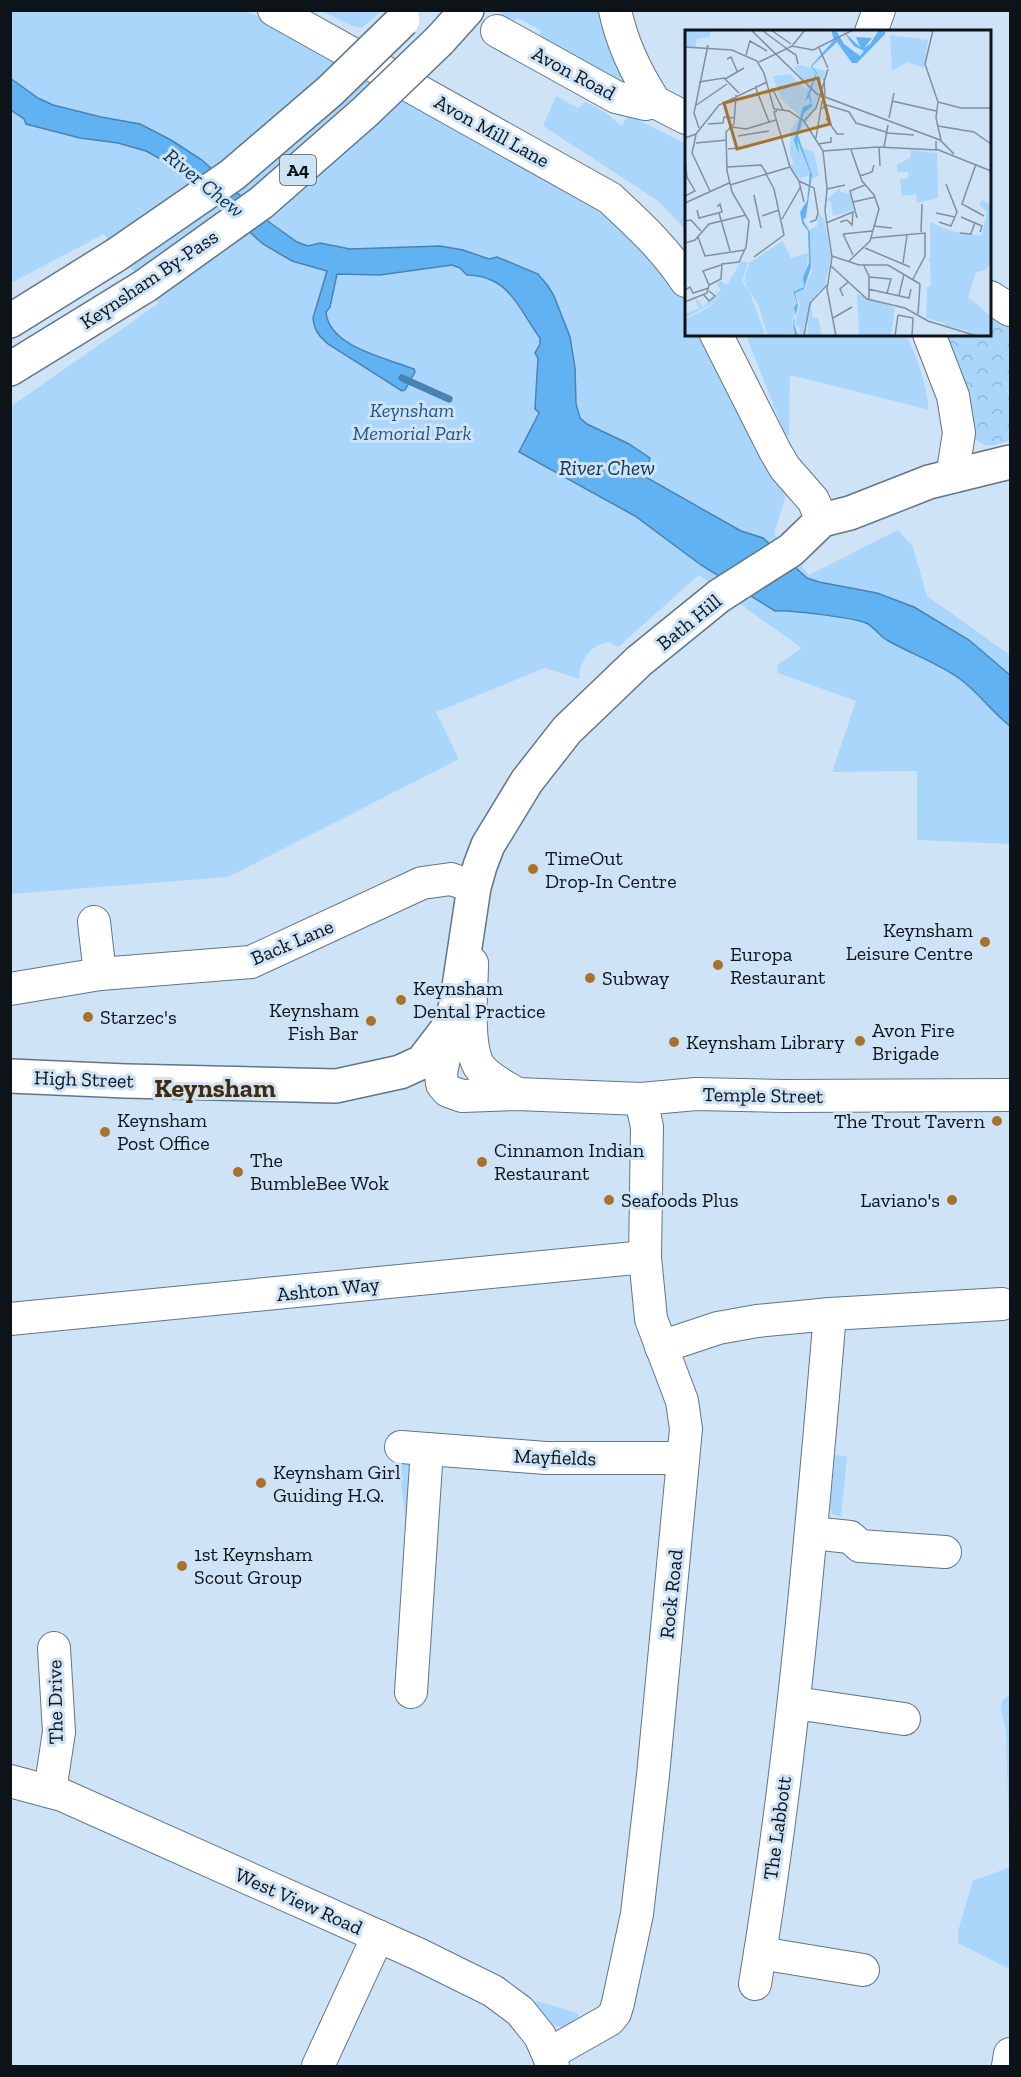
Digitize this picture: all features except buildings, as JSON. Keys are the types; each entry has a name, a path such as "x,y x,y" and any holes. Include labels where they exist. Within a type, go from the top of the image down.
{"main road":[{"name":"Keynsham By-Pass","path":"10,369 145,286 261,203 365,112 440,40 467,10"},
{"name":"Keynsham By-Pass","path":"10,321 116,255 232,175 330,91 408,15"},
{"name":"Bath Hill","path":"473,896 484,855 504,817 527,781 565,732 639,662 719,596 791,550 822,520 850,513 929,482 1011,462"},
{"name":"High Street","path":"10,1076 126,1082 336,1086 400,1072 422,1062 451,1024 457,1000 473,896"}],"street":[{"name":"Avon Mill Lane","path":"274,10 610,198 655,240 685,278"},
{"path":"615,10 620,35 640,79 654,102"},
{"path":"868,10 869,30"},
{"path":"870,30 879,10"},
{"name":"Avon Road","path":"496,31 616,98 645,104 654,102 685,117"},
{"path":"991,298 1011,310"},
{"path":"717,336 775,451 785,468 813,500 822,520"},
{"path":"930,336 952,396 959,433 952,477"},
{"name":"Back Lane","path":"10,989 100,975 251,962 422,883 451,879 473,896"},
{"path":"473,896 472,1038 480,1067"},
{"path":"94,921 100,975"},
{"path":"441,1073 451,1024"},
{"name":"High Street","path":"372,1079 404,1081 427,1078 468,1066 480,1067"},
{"name":"Temple Street","path":"480,1067 491,1078 517,1094"},
{"name":"Temple Street","path":"441,1073 442,1084 448,1092 462,1096 517,1094 641,1099 696,1094 1011,1095"},
{"name":"Rock Road","path":"551,2060 609,2020 615,2013 624,1982 637,1914 654,1775 686,1429 682,1401 651,1319 645,1257 647,1127 641,1099"},
{"name":"Ashton Way","path":"10,1319 645,1257"},
{"path":"661,1347 737,1324 830,1314 1002,1304"},
{"name":"The Labbott","path":"755,1984 795,1703 830,1314"},
{"name":"Mayfields","path":"411,1692 414,1448 546,1458 683,1458"},
{"path":"812,1533 850,1536 860,1545 945,1552"},
{"name":"The Drive","path":"50,1791 59,1732 54,1648"},
{"path":"795,1703 904,1719"},
{"name":"West View Road","path":"10,1781 50,1791 134,1827 378,1936 493,1991 520,2011 540,2036 551,2060"},
{"path":"318,2067 378,1936"},
{"path":"760,1953 863,1970"},
{"path":"1008,2067 1011,2054"}],"green space":[{"name":"Keynsham Memorial Park","path":"11,11 245,11 267,20 572,194 587,205 594,203 676,278 685,296 685,336 706,336 786,495 774,534 809,575 898,530 913,547 927,596 1010,655 1010,844 917,840 917,771 832,772 856,701 778,673 777,665 802,648 699,575 618,647 609,642 591,650 581,666 579,679 545,668 436,712 459,759 228,877 11,894 10,407 159,303 104,234 11,283"},
{"path":"322,11 381,11 362,28 352,26"},
{"path":"504,11 602,11 629,87 541,39 540,30 518,18 511,24 494,23"},
{"path":"556,96 578,108 586,102 606,113 622,126 628,115 685,144 685,229 657,200 543,126"},
{"path":"991,317 1010,327 1010,441 988,445 979,442 970,433 935,336 991,336"},
{"path":"746,336 906,336 921,371 929,410 790,375 789,435 785,435"},
{"path":"835,1455 847,1456 841,1517 832,1514 830,1508"},
{"path":"398,1456 411,1457 408,1572 406,1525"},
{"path":"1010,1694 1010,1867 1006,1731 1001,1708 1002,1701"},
{"path":"1010,1867 1010,1966 1007,1968 958,1943 958,1931 973,1881"},
{"path":"537,2001 577,2013 582,2024 565,2027 553,2025 531,2005"}],"water":[{"name":"River Chew","path":"10,78 38,98 53,105 140,124 171,140 202,160 269,222 297,242 308,246 320,243 350,249 440,246 463,250 489,259 497,257 538,274 554,296 570,337 575,368 576,404 580,418 650,458 648,467 644,468 642,475 741,531 763,538 807,578 877,593 914,607 969,640 1010,675 1010,726 960,679 887,640 866,623 835,616 775,611 701,565 635,516 519,452 539,413 535,409 538,358 535,353 540,344 540,338 519,305 503,287 482,277 467,275 460,268 452,265 380,275 337,274 330,307 326,312 329,324 348,343 361,350 414,369 415,372 405,390 402,391 328,344 314,326 313,318 327,271 292,261 263,244 177,168 146,151 118,143 80,138 26,124 24,119 11,110"}],"waterway":[{"path":"402,378 449,399"}],"place":[{"name":"TimeOut Drop-In Centre","path":"533,869"},
{"name":"Keynsham Leisure Centre","path":"985,942"},
{"name":"Europa Restaurant","path":"718,965"},
{"name":"Subway","path":"590,978"},
{"name":"Keynsham Dental Practice","path":"401,1000"},
{"name":"Starzec's","path":"88,1017"},
{"name":"Keynsham Fish Bar","path":"371,1021"},
{"name":"Avon Fire Brigade","path":"860,1041"},
{"name":"Keynsham Library","path":"674,1042"},
{"name":"The Trout Tavern","path":"997,1121"},
{"name":"Keynsham Post Office","path":"105,1132"},
{"name":"Cinnamon Indian Restaurant","path":"482,1162"},
{"name":"The BumbleBee Wok","path":"238,1172"},
{"name":"Seafoods Plus","path":"609,1200"},
{"name":"Laviano's","path":"952,1200"},
{"name":"Keynsham Girl Guiding H.Q.","path":"261,1483"},
{"name":"1st Keynsham Scout Group","path":"182,1566"}],"district":[{"name":"Keynsham","path":"215,1088"}]}
